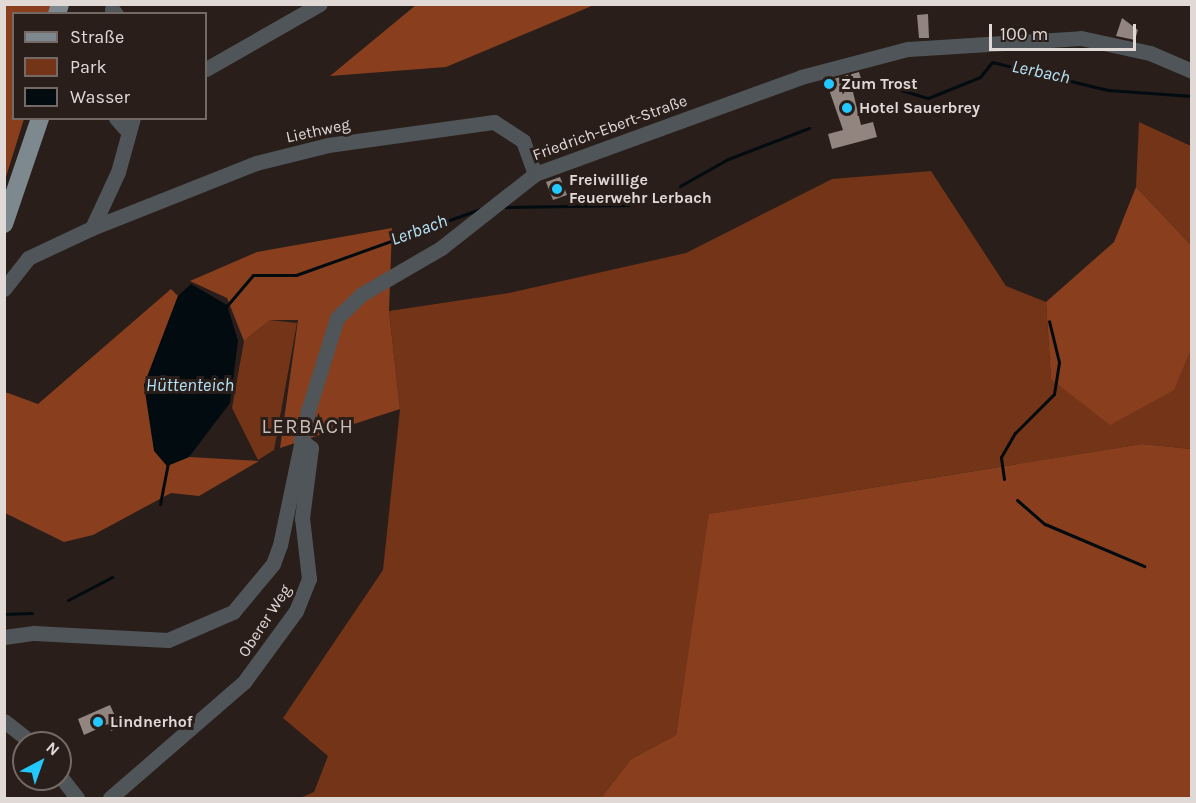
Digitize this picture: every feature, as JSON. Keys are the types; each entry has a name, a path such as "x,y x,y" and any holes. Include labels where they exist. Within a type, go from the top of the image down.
{"main road":[{"path":"4,195 28,120"},
{"path":"4,224 39,120"}],"street":[{"path":"207,68 320,4"},
{"name":"Friedrich-Ebert-Straße","path":"4,637 34,633 168,640 233,612 276,556 301,440 327,338 346,306 441,248 480,215 535,174 801,77 908,49 1081,38 1150,53 1191,71"},
{"name":"Liethweg","path":"4,289 28,258 92,228 256,163 482,122 507,128 524,141 535,174"},
{"path":"92,228 118,171 130,125"},
{"name":"Oberer Weg","path":"110,798 244,682 296,612 310,575 302,518 311,448 301,440"},
{"path":"4,721 17,731"}],"green space":[{"path":"1139,122 1191,146 1191,245 1136,187"},
{"path":"931,171 1006,286 1046,302 1051,379 1191,347 1191,449 1142,444 710,514 676,735 631,759 601,798 300,798 314,792 328,756 283,718 383,570 400,409 389,311 509,293 686,253 832,179"},
{"path":"270,320 297,323 274,450 258,460 232,408 244,341"}],"shaded area":[{"path":"5,5 54,5 51,12 12,12 12,120 24,120 5,180"},
{"path":"416,5 594,5 446,67 330,76"},
{"path":"1136,187 1191,245 1191,349 1174,390 1110,425 1051,379 1046,302 1114,242"},
{"path":"392,228 389,311 400,409 280,448 298,320 270,320 244,341 227,298 190,281 257,252"},
{"path":"171,289 178,296 144,385 167,466 189,457 259,461 199,496 171,493 93,535 64,542 5,513 5,392 38,404"},
{"path":"1142,444 1191,449 1191,798 601,798 631,759 676,735 709,514"}],"water":[{"name":"Hüttenteich","path":"191,284 227,305 238,341 230,403 189,457 167,466 154,451 144,385 178,296"}],"building":[{"path":"928,14 929,38 919,38 917,15"},
{"path":"1122,18 1138,30 1135,40 1116,36"},
{"name":"Hotel Sauerbrey","path":"859,72 863,85 852,88 861,125 873,122 877,137 832,149 828,134 843,130 826,81"},
{"name":"Freiwillige Feuerwehr Lerbach","path":"560,177 567,195 553,200 546,182"},
{"name":"Lindnerhof","path":"110,705 120,727 111,731 108,724 84,735 78,719"}],"waterway":[{"name":"Lerbach","path":"901,90 928,98 980,77 992,62 1108,90 1192,96"},
{"name":"Lerbach","path":"680,186 728,159 809,128"},
{"name":"Lerbach","path":"505,207 629,205"},
{"name":"Lerbach","path":"225,308 253,275 296,275 480,209"},
{"path":"1004,479 1001,457 1015,433 1054,394 1059,362 1049,321"},
{"name":"Lerbach","path":"160,504 168,463"},
{"path":"1017,500 1045,524 1144,566"},
{"name":"Lerbach","path":"68,600 112,577"},
{"name":"Lerbach","path":"4,614 32,613"}],"place":[{"name":"Zum Trost","path":"829,84"},
{"name":"Hotel Sauerbrey","path":"847,108"},
{"name":"Freiwillige Feuerwehr Lerbach","path":"557,189"},
{"name":"Lindnerhof","path":"98,722"}],"district":[{"name":"LERBACH","path":"308,426"}]}
